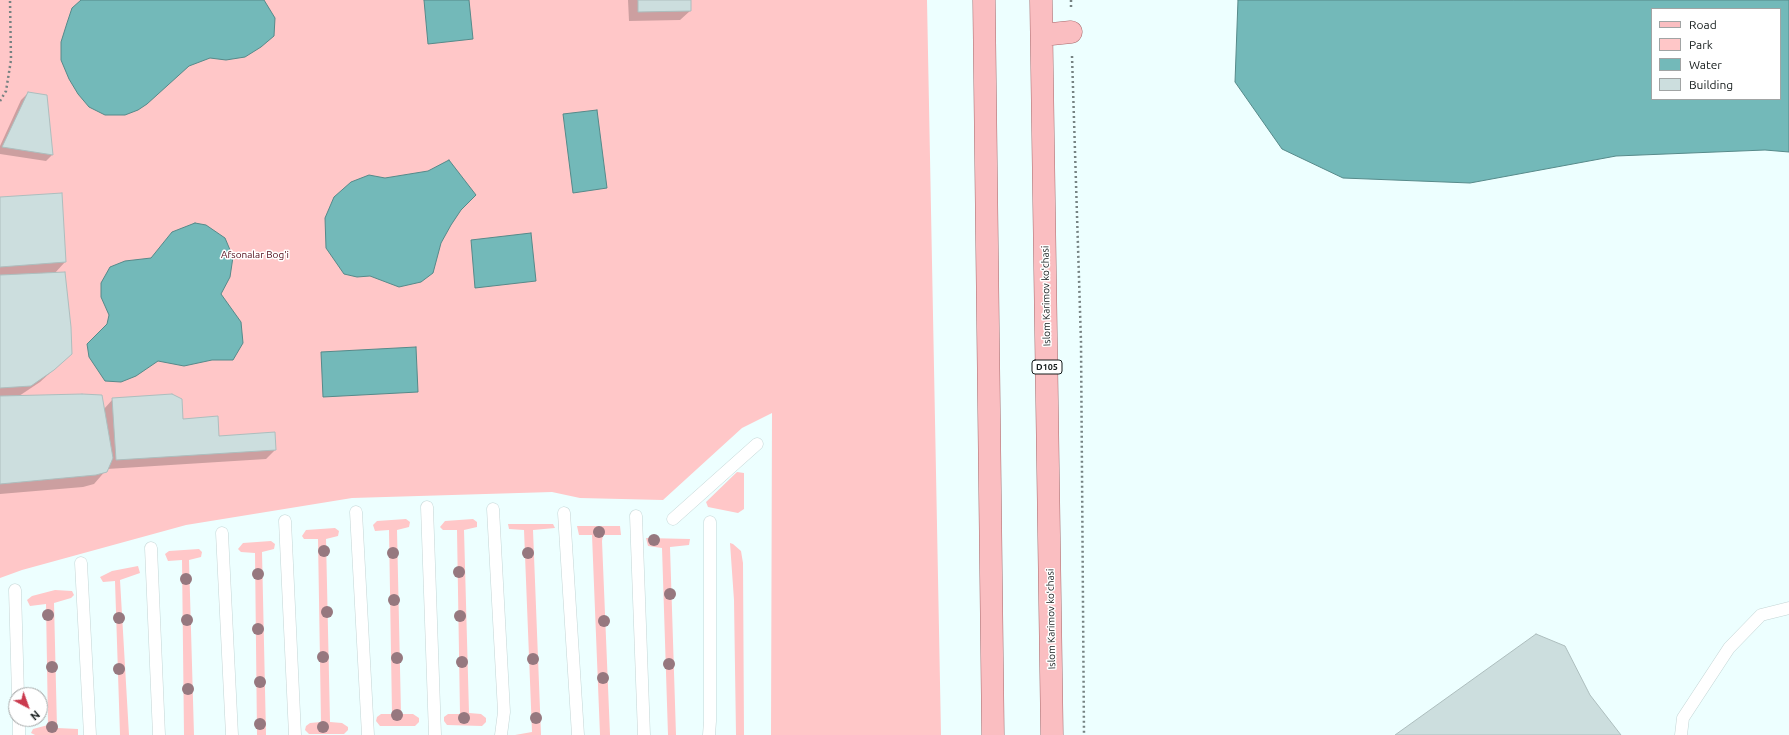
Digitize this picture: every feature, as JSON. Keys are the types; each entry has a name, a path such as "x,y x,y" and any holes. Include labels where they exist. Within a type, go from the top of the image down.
{"main road":[{"path":"984,0 993,735"},
{"name":"Islom Karimov koʻchasi","path":"1041,0 1052,735"},
{"path":"1042,35 1071,32"}],"lane":[{"path":"673,519 757,444"},
{"path":"427,507 435,735"},
{"path":"493,509 504,712 501,735"},
{"path":"356,512 368,735"},
{"path":"564,513 578,735"},
{"path":"636,516 644,735"},
{"path":"285,520 295,735"},
{"path":"709,735 710,522"},
{"path":"222,533 232,735"},
{"path":"151,548 159,735"},
{"path":"81,563 90,735"},
{"path":"16,590 18,687"},
{"path":"1681,735 1683,718 1729,648 1761,615 1789,608"}],"path":[{"path":"0,101 6,91 11,60 10,0"},
{"path":"1071,0 1081,342 1084,735"}],"green space":[{"name":"Afsonalar Bog'i","path":"0,0 927,0 941,735 771,735 772,413 742,428 663,500 580,498 552,492 352,498 186,525 22,570 0,578"},
{"path":"737,472 744,473 744,509 738,513 708,507 706,502"},
{"path":"406,519 410,522 409,527 397,530 401,714 413,714 419,718 419,722 415,726 380,726 376,721 377,717 381,714 392,714 389,530 375,531 373,525 377,521"},
{"path":"473,519 477,522 477,527 464,530 469,713 481,714 486,718 486,722 482,726 447,725 444,721 444,717 448,714 460,714 457,530 443,530 440,527 445,521"},
{"path":"508,524 553,524 555,528 533,530 541,735 515,735 532,732 524,530 509,529"},
{"path":"577,526 620,526 621,535 603,535 602,541 610,735 600,735 592,535 579,535"},
{"path":"335,528 339,531 338,536 326,539 330,722 342,723 348,727 348,730 344,734 309,734 305,730 306,726 310,723 321,722 318,539 304,539 302,536 306,530"},
{"path":"646,538 690,539 689,545 670,547 676,735 668,735 662,548 648,546"},
{"path":"271,541 275,544 274,549 262,552 266,735 257,735 255,553 241,552 238,549 243,543"},
{"path":"730,543 741,551 743,563 744,735 736,735 734,600"},
{"path":"199,549 202,552 201,557 189,560 194,735 184,735 182,560 168,561 165,554 169,551"},
{"path":"138,566 140,573 120,580 129,735 120,735 115,581 103,582 100,577 112,571"},
{"path":"55,590 72,591 74,595 71,598 54,603 57,728 78,729 78,735 35,735 31,733 33,729 48,727 46,604 30,606 27,600 32,596"}],"water":[{"path":"81,0 264,0 275,18 274,36 261,47 245,57 226,60 210,58 189,66 147,104 138,110 125,115 105,115 89,107 78,94 69,79 61,60 61,42 72,8"},
{"path":"424,0 469,0 473,39 428,44"},
{"path":"1238,0 1789,0 1789,152 1765,150 1616,156 1470,183 1343,178 1282,149 1235,82"},
{"path":"597,110 607,188 573,193 563,114"},
{"path":"449,160 476,195 461,210 441,243 433,273 421,282 399,287 370,276 357,277 344,274 326,248 325,218 334,197 351,182 369,175 385,178 428,171"},
{"path":"195,223 206,225 225,238 233,257 230,277 221,294 241,322 243,343 233,360 212,360 184,366 158,361 136,376 121,382 105,381 89,357 87,344 107,324 109,315 101,297 101,283 110,267 125,261 151,258 172,232"},
{"path":"531,233 536,281 475,288 471,240"},
{"path":"416,347 418,392 323,397 321,352"}],"building":[{"path":"638,0 691,0 691,11 638,12"},
{"path":"28,92 47,95 53,155 2,147"},
{"path":"62,193 66,262 0,267 0,197"},
{"path":"65,272 71,327 72,354 54,370 31,386 0,388 0,275"},
{"path":"172,394 182,399 183,419 218,416 219,436 275,432 276,450 116,460 112,398"},
{"path":"102,395 113,458 107,472 96,475 0,484 0,396"},
{"path":"1536,634 1565,646 1590,695 1621,735 1395,735"}]}
